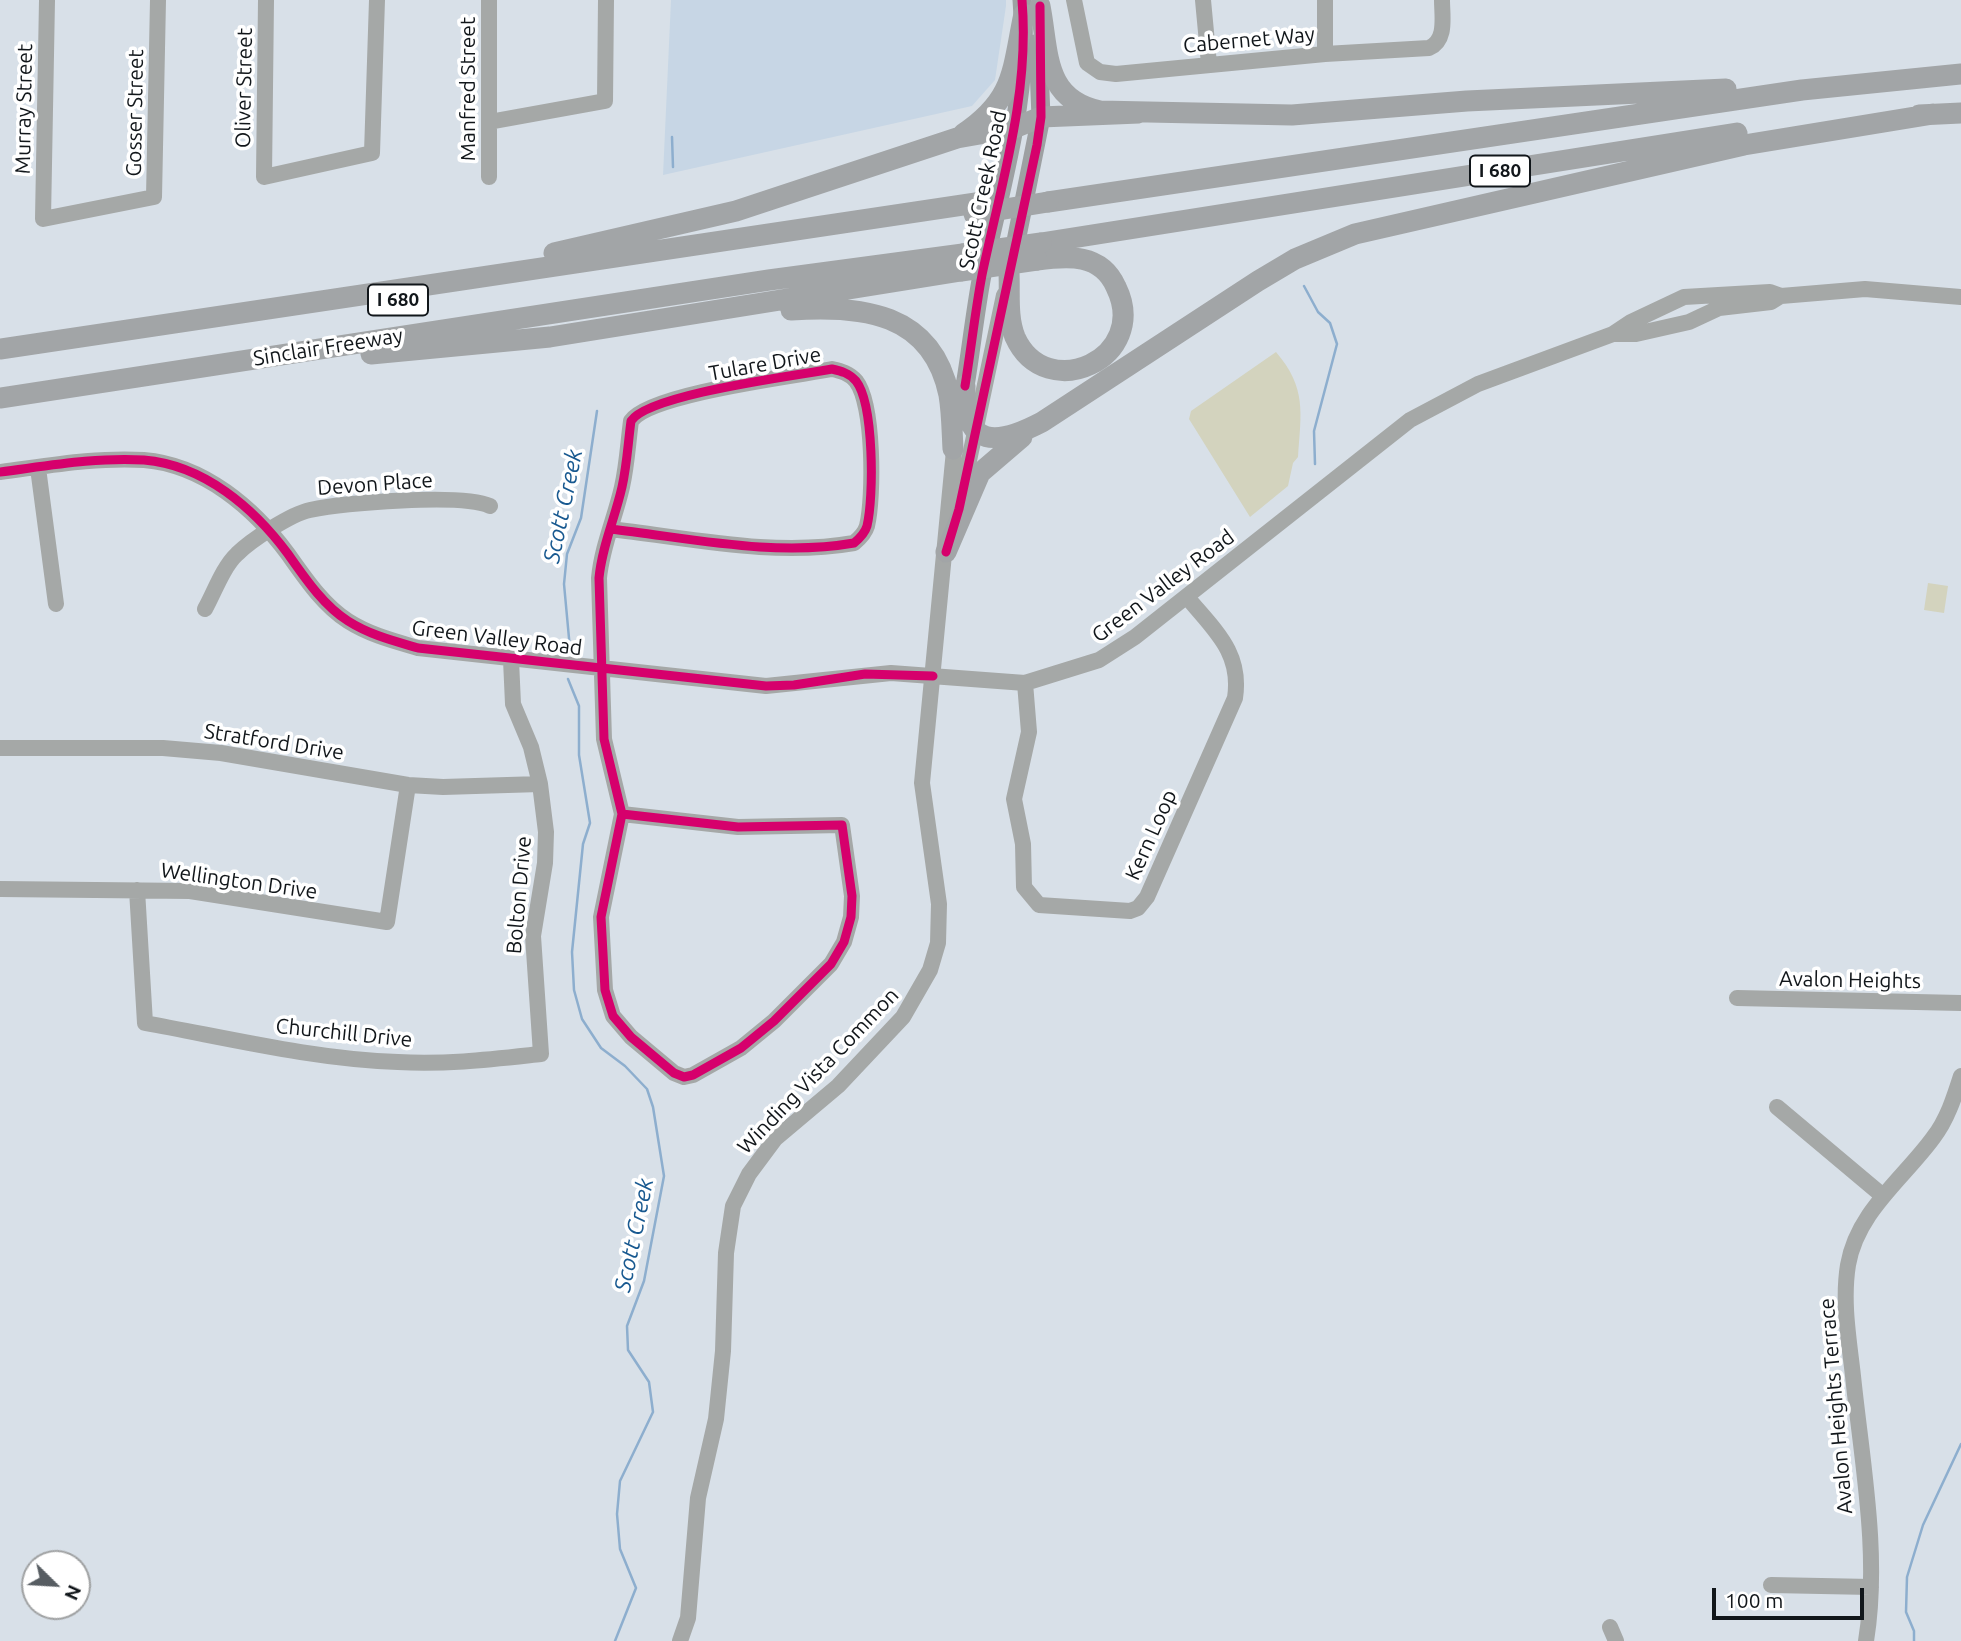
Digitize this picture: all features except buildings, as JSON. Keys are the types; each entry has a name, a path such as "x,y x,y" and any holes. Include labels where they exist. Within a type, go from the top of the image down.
{"highway":[{"path":"1031,5 1049,66 1066,95 1091,109 1139,113"},
{"path":"957,138 993,111 1006,90 1031,5"},
{"name":"I 680","path":"0,361 797,242 914,218 1728,89 1820,75 1961,61"},
{"name":"I 680","path":"1049,196 1790,92 1961,74"},
{"path":"353,296 701,221 957,138 1014,128 1041,117 1139,113 1292,115 1479,100 1728,89"},
{"name":"I 680","path":"1039,252 1742,132 1961,113"},
{"path":"946,552 981,473 995,458 1042,422 1295,259 1355,234 1744,145 1933,114"},
{"name":"I 680","path":"0,349 815,228 914,218"},
{"path":"650,323 962,263 1039,252 1084,259 1102,268 1115,283 1123,305 1122,329 1110,351 1089,366 1077,370 1052,369 1027,355 1011,324 1009,273"},
{"name":"Sinclair Freeway","path":"0,398 769,280 867,268 962,263"},
{"path":"285,354 324,357 472,346 650,323 836,307 862,309 885,317 916,337 939,367 948,393 953,449"},
{"path":"965,386 967,415 976,430 990,438 1007,438 1042,422"}],"main road":[{"name":"Scott Creek Road","path":"1009,273 1041,117 1031,5"},
{"name":"Scott Creek Road","path":"965,386 981,279 1014,128 1031,5"}],"street":[{"name":"Murray Street","path":"43,219 47,0"},
{"name":"Gosser Street","path":"43,219 154,197 158,0"},
{"name":"Oliver Street","path":"266,0 264,177 372,153 377,0"},
{"name":"Manfred Street","path":"489,0 489,177"},
{"path":"489,122 605,101 606,0"},
{"name":"Cabernet Way","path":"1074,0 1087,63 1100,72 1116,74 1436,45 1442,29 1442,0"},
{"path":"1203,0 1209,64"},
{"path":"1325,0 1325,54"},
{"name":"Scott Creek Road","path":"946,552 976,430 1009,273"},
{"path":"1613,334 1631,322 1684,297 1770,292 1781,296 1866,289 1961,297"},
{"path":"1705,295 1712,301 1709,312"},
{"path":"1613,334 1636,334 1689,322 1728,306 1771,302 1781,296"},
{"path":"1662,309 1661,320 1671,326"},
{"name":"Green Valley Road","path":"0,472 97,460 146,460 194,473 236,498 268,532 309,585 348,621 384,639 418,648 766,686 794,685 865,674 1025,683 1099,660 1188,597 1410,420 1478,384 1613,334"},
{"name":"Tulare Drive","path":"610,529 782,549 822,549 854,543 866,527 871,434 865,403 856,381 845,372 832,369 688,396 641,412 631,421 621,489 610,529 599,578 604,739 622,814"},
{"name":"Scott Creek Road","path":"939,904 922,783 946,552 953,449 965,386"},
{"path":"38,468 56,604"},
{"name":"Devon Place","path":"205,609 235,555 268,532 308,510 423,500 476,499 490,506"},
{"name":"Kern Loop","path":"1025,683 1029,732 1014,799 1023,844 1024,887 1039,905 1121,911 1138,908 1147,897 1235,698 1237,670 1232,655 1188,597"},
{"name":"Bolton Drive","path":"511,660 513,704 531,747 540,784 546,842 533,936 541,1054"},
{"name":"Stratford Drive","path":"0,748 163,748 221,753 408,785 443,788 540,784"},
{"name":"Wellington Drive","path":"0,889 190,891 387,922 408,785"},
{"path":"622,814 738,827 842,825 852,896 851,917 844,942 831,964 774,1021 741,1048 694,1075 684,1077 674,1073 631,1037 613,1016 605,990 601,917 622,814"},
{"name":"Churchill Drive","path":"137,890 145,1023 291,1050 397,1062 481,1060 541,1054"},
{"name":"Winding Vista Common","path":"680,1641 688,1618 698,1498 716,1419 723,1351 726,1253 733,1206 749,1174 775,1139 838,1086 903,1017 916,999 930,970 938,943 939,904"},
{"name":"Avalon Heights","path":"1737,998 1961,1003"},
{"name":"Avalon Heights Terrace","path":"1866,1641 1871,1587 1848,1340 1846,1284 1853,1246 1883,1196 1933,1138 1944,1121 1961,1076"},
{"path":"1777,1107 1883,1196"},
{"path":"1771,1585 1871,1587"}],"shaded area":[{"path":"671,0 1006,0 1006,6 995,80 972,106 663,175"}],"green space":[{"path":"1276,352 1293,377 1300,402 1298,457 1293,463 1288,486 1250,517 1189,419 1191,411"},
{"path":"1928,583 1948,586 1944,613 1924,610"}],"waterway":[{"name":"Scott Creek","path":"672,137 673,167"},
{"path":"1304,286 1318,312 1330,323 1337,344 1314,431 1315,464"},
{"name":"Scott Creek","path":"570,649 564,584 567,554 581,518 597,411"},
{"name":"Scott Creek","path":"568,679 579,706 579,755 590,823 583,844 572,952 574,990 582,1019 601,1048 625,1066 647,1089 653,1107 664,1176 644,1281 627,1326 628,1350 649,1382 653,1412 620,1481 617,1514 620,1549 636,1588 615,1641"},
{"path":"1914,1641 1914,1631 1906,1612 1907,1577 1923,1525 1961,1444"}],"cycle path":[{"path":"965,386 982,275 1018,104 1022,70 1022,0"},
{"path":"946,552 959,509 1037,145 1041,117 1040,6"},
{"path":"610,529 763,547 824,547 854,543 867,526 871,494 869,429 862,393 856,381 848,374 832,369 756,381 665,402 643,411 631,421 624,479 606,543 599,578 604,739 622,814 601,917 605,990 613,1016 631,1037 674,1073 684,1077 693,1075 741,1048 774,1021 831,964 844,942 851,917 852,896 842,825 738,827 622,814"},
{"path":"0,472 126,459 144,460 187,470 226,492 260,521 315,590 339,615 373,634 418,648 766,686 794,685 865,674 933,676"}]}
